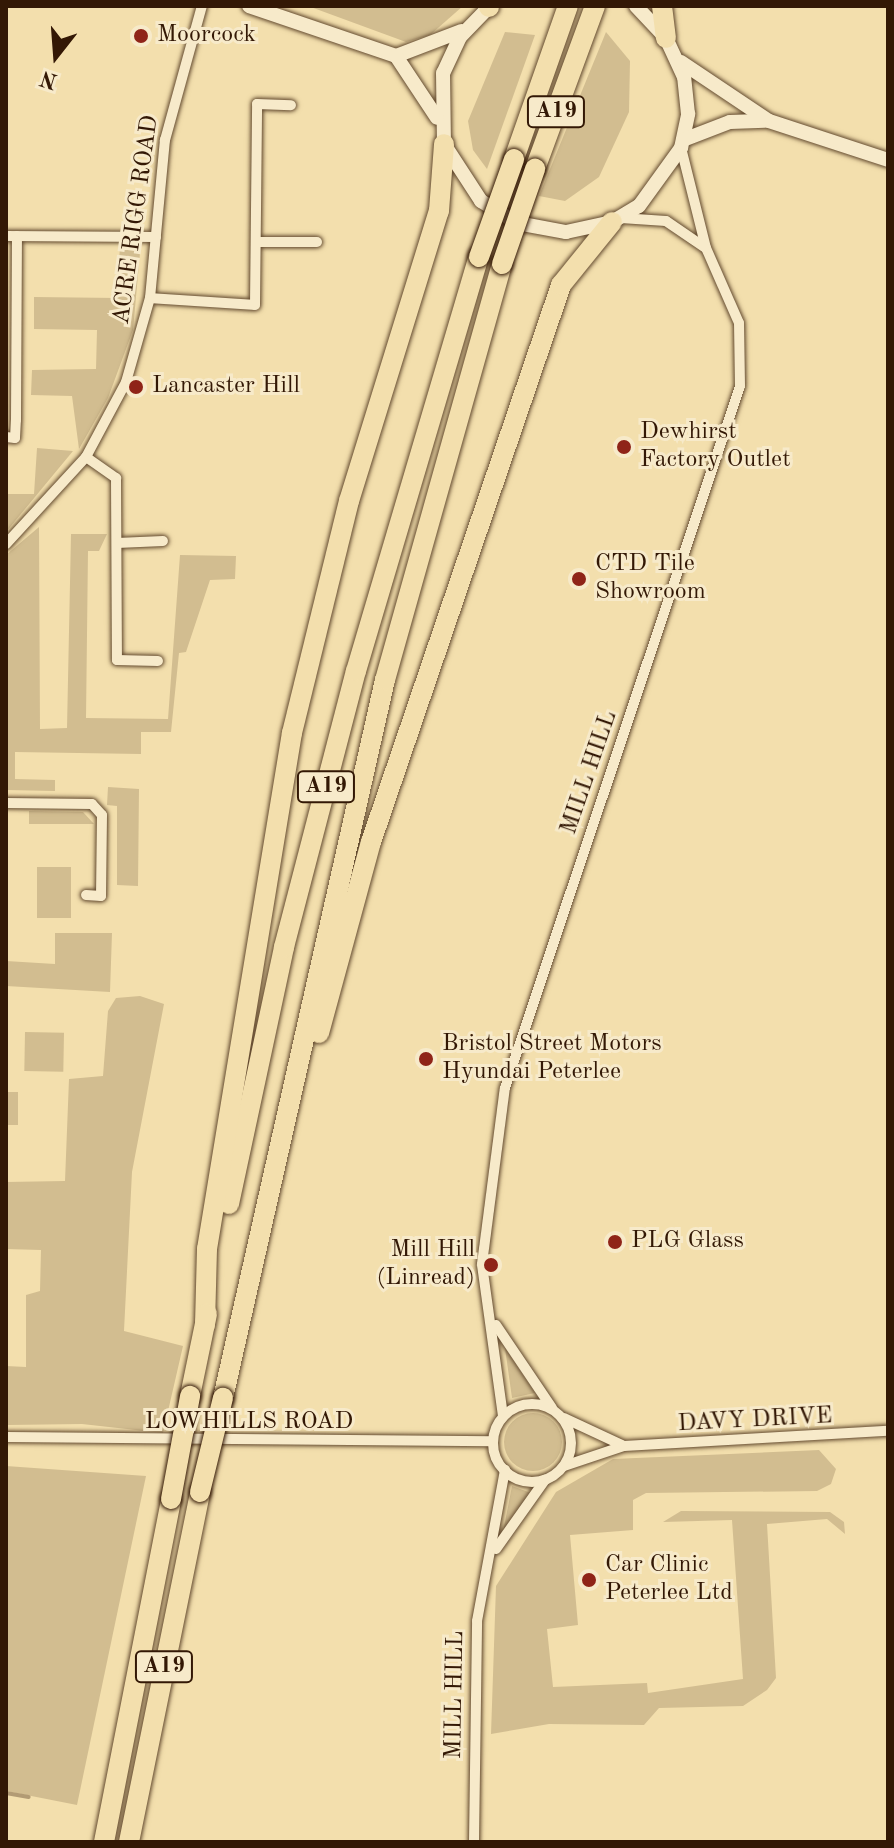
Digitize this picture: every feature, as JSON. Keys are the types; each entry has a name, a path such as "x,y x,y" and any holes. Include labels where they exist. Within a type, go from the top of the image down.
{"highway":[{"name":"A19","path":"104,1842 190,1396 284,947 356,671 479,257 568,6"},
{"name":"A19","path":"129,1842 200,1492 278,1168 385,680 502,264 595,6"},
{"path":"662,6 666,38"},
{"path":"205,1325 207,1249 292,733 345,515 439,211 444,144"},
{"path":"278,1168 303,1103 371,842 549,321 574,263 616,220"}],"main road":[{"path":"249,6 396,56 445,42 468,27 489,6"},
{"path":"636,6 666,38 677,57 706,85 769,121 888,160"},
{"path":"468,27 443,73 439,120 444,144 472,192 517,223 566,232 616,220 658,188 682,144 687,98 677,57"},
{"path":"396,56 439,120"},
{"path":"682,144 730,122 769,121"}],"street":[{"name":"ACRE RIGG ROAD","path":"6,544 86,457 126,382 150,298 167,129 202,6"},
{"path":"150,298 255,305 257,104 291,105"},
{"name":"MILL HILL","path":"503,1416 493,1320 482,1264 505,1088 740,386 739,323 706,248 682,144"},
{"name":"MILL HILL","path":"616,220 675,224 706,248"},
{"path":"6,437 15,438 16,420 11,236 156,237"},
{"path":"256,242 317,242"},
{"path":"86,457 116,478 117,660 158,661"},
{"path":"117,543 163,541"},
{"path":"6,803 92,804 102,815 101,896 86,895"},
{"name":"MILL HILL","path":"493,1320 553,1409"},
{"path":"527,1403 553,1409 563,1418 572,1444 564,1466 545,1480 521,1480 505,1470 493,1441 503,1416 527,1403"},
{"name":"DAVY DRIVE","path":"563,1418 624,1446"},
{"name":"DAVY DRIVE","path":"564,1466 624,1446 888,1431"},
{"name":"LOWHILLS ROAD","path":"6,1437 493,1441"},
{"name":"MILL HILL","path":"474,1842 477,1621 495,1551 505,1470"},
{"name":"MILL HILL","path":"495,1551 545,1480"}],"shaded area":[{"path":"308,6 463,6 430,35 406,42"},
{"path":"505,32 535,35 487,169 473,150 468,121"},
{"path":"606,32 630,61 629,112 599,177 565,201 539,196"},
{"path":"120,245 140,253 133,330 108,398 79,449 72,396 31,395 32,370 96,369 97,330 34,329 34,297 117,298"},
{"path":"37,448 73,451 6,532 6,494 34,494"},
{"path":"39,527 40,729 67,728 71,534 107,534 99,551 88,551 86,718 168,719 180,555 236,556 235,579 210,580 186,652 179,653 171,732 141,732 141,754 15,752 15,779 55,780 55,791 6,790 6,555"},
{"path":"108,787 139,789 138,886 117,885 117,806 107,805"},
{"path":"29,811 83,812 94,824 29,824"},
{"path":"37,867 71,867 71,918 37,918"},
{"path":"55,933 112,933 110,992 6,986 6,961 55,964"},
{"path":"140,996 164,1004 132,1172 124,1331 183,1346 163,1433 82,1424 6,1425 6,1366 26,1367 26,1295 40,1291 41,1250 6,1249 6,1182 65,1181 69,1079 103,1076 108,1011 116,998"},
{"path":"25,1032 64,1033 63,1072 24,1071"},
{"path":"6,1092 18,1092 18,1125 6,1125"},
{"path":"505,1348 535,1393 512,1398"},
{"path":"533,1413 554,1421 562,1442 554,1463 533,1471 512,1463 504,1442 512,1421"},
{"path":"819,1450 836,1469 831,1484 817,1491 646,1493 633,1500 633,1530 570,1535 578,1625 547,1629 553,1687 647,1683 648,1693 743,1679 732,1520 663,1522 681,1511 830,1512 844,1522 845,1534 827,1519 767,1524 776,1678 767,1690 743,1706 659,1708 644,1725 549,1724 491,1734 496,1586 556,1492 613,1459"},
{"path":"6,1466 146,1476 77,1805 6,1791"},
{"path":"512,1486 531,1493 505,1530 504,1527"}],"waterway":[{"path":"6,1793 29,1797"}],"place":[{"name":"Moorcock","path":"141,36"},
{"name":"Lancaster Hill","path":"136,387"},
{"name":"Dewhirst Factory Outlet","path":"624,447"},
{"name":"CTD Tile Showroom","path":"579,579"},
{"name":"Bristol Street Motors Hyundai Peterlee","path":"426,1059"},
{"name":"PLG Glass","path":"615,1242"},
{"name":"Mill Hill (Linread)","path":"491,1265"},
{"name":"Car Clinic Peterlee Ltd","path":"589,1580"}]}
